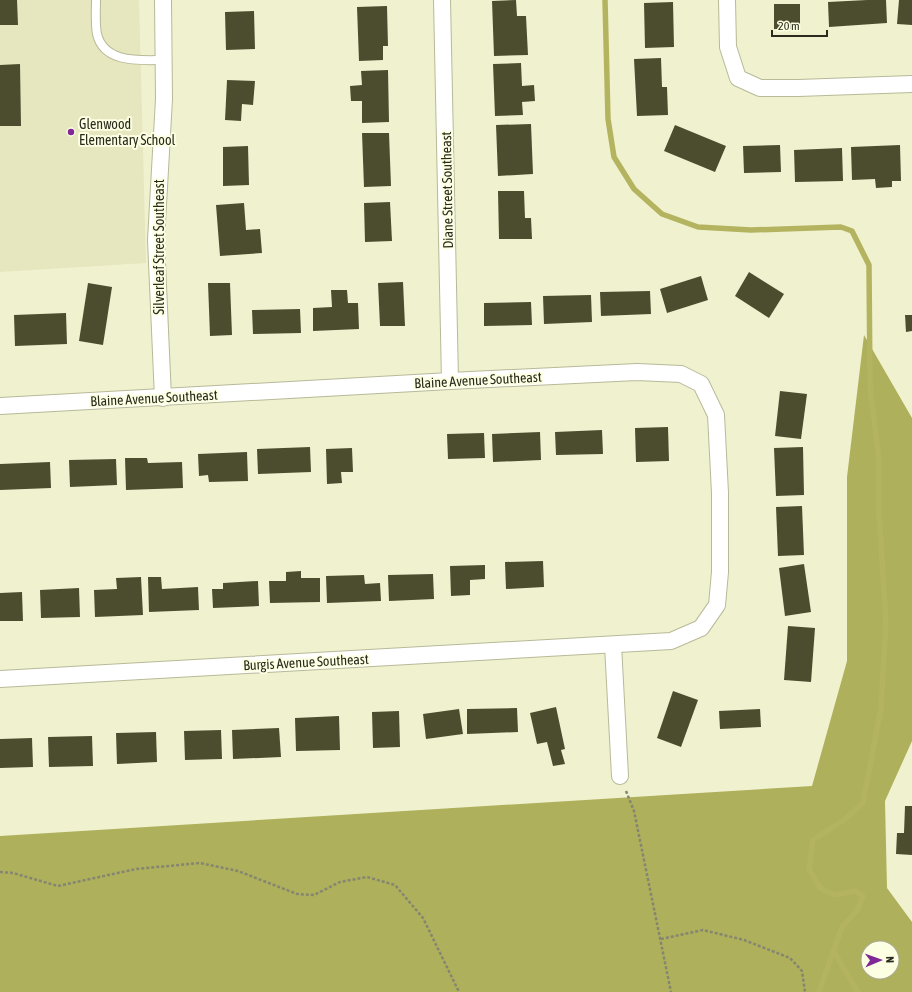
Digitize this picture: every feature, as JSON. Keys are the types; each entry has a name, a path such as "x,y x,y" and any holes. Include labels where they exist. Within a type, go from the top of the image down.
{"street":[{"name":"Silverleaf Street Southeast","path":"162,398 156,240 164,100 163,0"},
{"name":"Diane Street Southeast","path":"442,0 450,381"},
{"path":"727,0 728,47 738,78 760,88 912,84"},
{"name":"Blaine Avenue Southeast","path":"0,406 637,372 681,374 701,384 716,415 720,493 720,572 717,605 701,628"},
{"name":"Burgis Avenue Southeast","path":"0,679 671,642 701,628"},
{"path":"612,645 620,776"}],"lane":[{"path":"96,0 97,35 102,45 112,54 125,60 163,60"}],"path":[{"path":"620,776 634,811 671,992"},
{"path":"0,872 13,873 58,886 136,869 200,864 238,871 297,894 314,895 340,882 367,877 395,884 423,918 459,992"},
{"path":"661,939 703,930 744,940 790,958 802,971 805,992"}],"shaded area":[{"name":"Glenwood Elementary School","path":"0,0 139,0 146,263 0,272"},
{"path":"864,335 912,418 912,741 885,801 887,888 912,922 912,992 0,992 0,836 812,786 847,661 847,477"}],"building":[{"path":"0,0 17,0 18,25 0,25"},
{"path":"516,0 517,16 526,16 528,55 494,56 492,1"},
{"path":"886,0 887,23 829,27 828,2"},
{"path":"899,0 912,0 912,25 897,24"},
{"path":"673,2 674,47 645,48 644,3"},
{"path":"774,4 800,4 800,29 774,29"},
{"path":"387,6 388,46 383,46 383,60 359,61 357,7"},
{"path":"254,11 255,49 226,50 225,12"},
{"path":"661,58 662,87 667,87 668,115 637,116 634,59"},
{"path":"521,63 522,86 534,85 535,101 522,102 523,115 495,116 493,64"},
{"path":"20,64 21,126 0,126 0,65"},
{"path":"388,70 389,122 362,123 362,101 351,101 350,86 362,85 361,71"},
{"path":"227,80 255,81 253,105 242,104 241,121 225,120"},
{"path":"531,124 533,174 498,176 496,125"},
{"path":"675,125 726,146 715,172 664,151"},
{"path":"362,133 389,133 391,186 364,187"},
{"path":"780,145 781,172 744,173 743,146"},
{"path":"900,145 901,181 892,181 892,187 876,188 875,179 852,180 851,147"},
{"path":"248,146 249,185 223,186 223,147"},
{"path":"842,148 843,181 795,182 794,150"},
{"path":"498,191 524,191 525,218 531,218 532,239 499,239"},
{"path":"390,202 392,241 365,242 364,203"},
{"path":"244,203 246,230 260,229 262,253 220,256 216,205"},
{"path":"749,272 784,294 769,318 735,296"},
{"path":"701,276 708,300 667,313 660,289"},
{"path":"403,282 405,326 380,326 378,283"},
{"path":"88,283 112,287 103,345 79,341"},
{"path":"208,283 230,283 232,335 210,336"},
{"path":"331,290 347,290 348,303 358,303 359,329 313,331 313,308 332,307"},
{"path":"650,291 651,314 601,316 600,292"},
{"path":"591,295 592,322 544,324 543,296"},
{"path":"531,302 532,325 484,326 484,303"},
{"path":"300,309 301,333 253,334 252,310"},
{"path":"66,313 67,344 15,346 14,315"},
{"path":"905,315 912,315 912,331 906,332"},
{"path":"780,391 807,394 801,439 775,436"},
{"path":"668,427 669,461 636,462 635,428"},
{"path":"602,430 603,454 556,455 555,432"},
{"path":"540,432 541,460 493,462 492,434"},
{"path":"484,433 485,458 448,459 447,434"},
{"path":"310,447 311,472 258,474 257,449"},
{"path":"803,447 804,495 776,496 774,448"},
{"path":"352,448 353,472 341,472 342,483 327,484 326,449"},
{"path":"247,452 248,481 209,482 208,475 199,476 198,454"},
{"path":"125,458 147,458 148,463 182,462 183,488 126,490"},
{"path":"116,459 117,485 70,487 69,460"},
{"path":"50,462 51,488 0,490 0,464"},
{"path":"802,506 804,555 778,556 776,507"},
{"path":"543,561 544,587 506,589 505,562"},
{"path":"804,564 811,612 785,616 779,568"},
{"path":"485,565 485,579 470,580 470,595 451,596 450,566"},
{"path":"301,571 301,578 320,578 320,602 270,603 269,581 286,581 286,572"},
{"path":"433,574 434,599 389,601 388,575"},
{"path":"364,575 365,584 380,583 381,601 327,603 326,576"},
{"path":"141,577 143,615 95,617 94,590 117,589 116,578"},
{"path":"148,577 161,577 162,589 198,587 199,610 149,612"},
{"path":"258,581 259,606 213,608 212,589 223,589 223,583"},
{"path":"79,588 80,617 41,618 40,590"},
{"path":"22,592 23,621 0,621 0,593"},
{"path":"788,626 815,628 811,682 784,680"},
{"path":"673,691 698,700 681,747 657,738"},
{"path":"556,707 565,749 561,750 565,764 553,766 547,742 537,744 530,713"},
{"path":"517,708 518,732 467,734 467,709"},
{"path":"459,709 463,734 426,739 423,714"},
{"path":"760,709 761,727 720,729 719,711"},
{"path":"399,711 400,747 373,748 372,712"},
{"path":"339,716 340,750 296,751 295,718"},
{"path":"279,728 281,757 233,759 232,730"},
{"path":"221,730 222,759 185,760 184,731"},
{"path":"156,732 157,762 117,764 116,733"},
{"path":"92,736 93,766 49,767 48,737"},
{"path":"32,738 33,767 0,768 0,739"},
{"path":"905,806 912,806 912,855 896,854 897,833 904,833"}],"waterway":[{"path":"605,0 608,119 614,157 634,189 662,214 698,227 751,230 841,227 852,231 869,265 870,386 879,459 879,514 886,621 881,708 863,803 844,820 813,840 809,869 820,888 835,895 855,891 863,896 858,909 842,927 819,992"},
{"path":"834,952 858,992"}],"place":[{"name":"Glenwood Elementary School","path":"71,132"}]}
